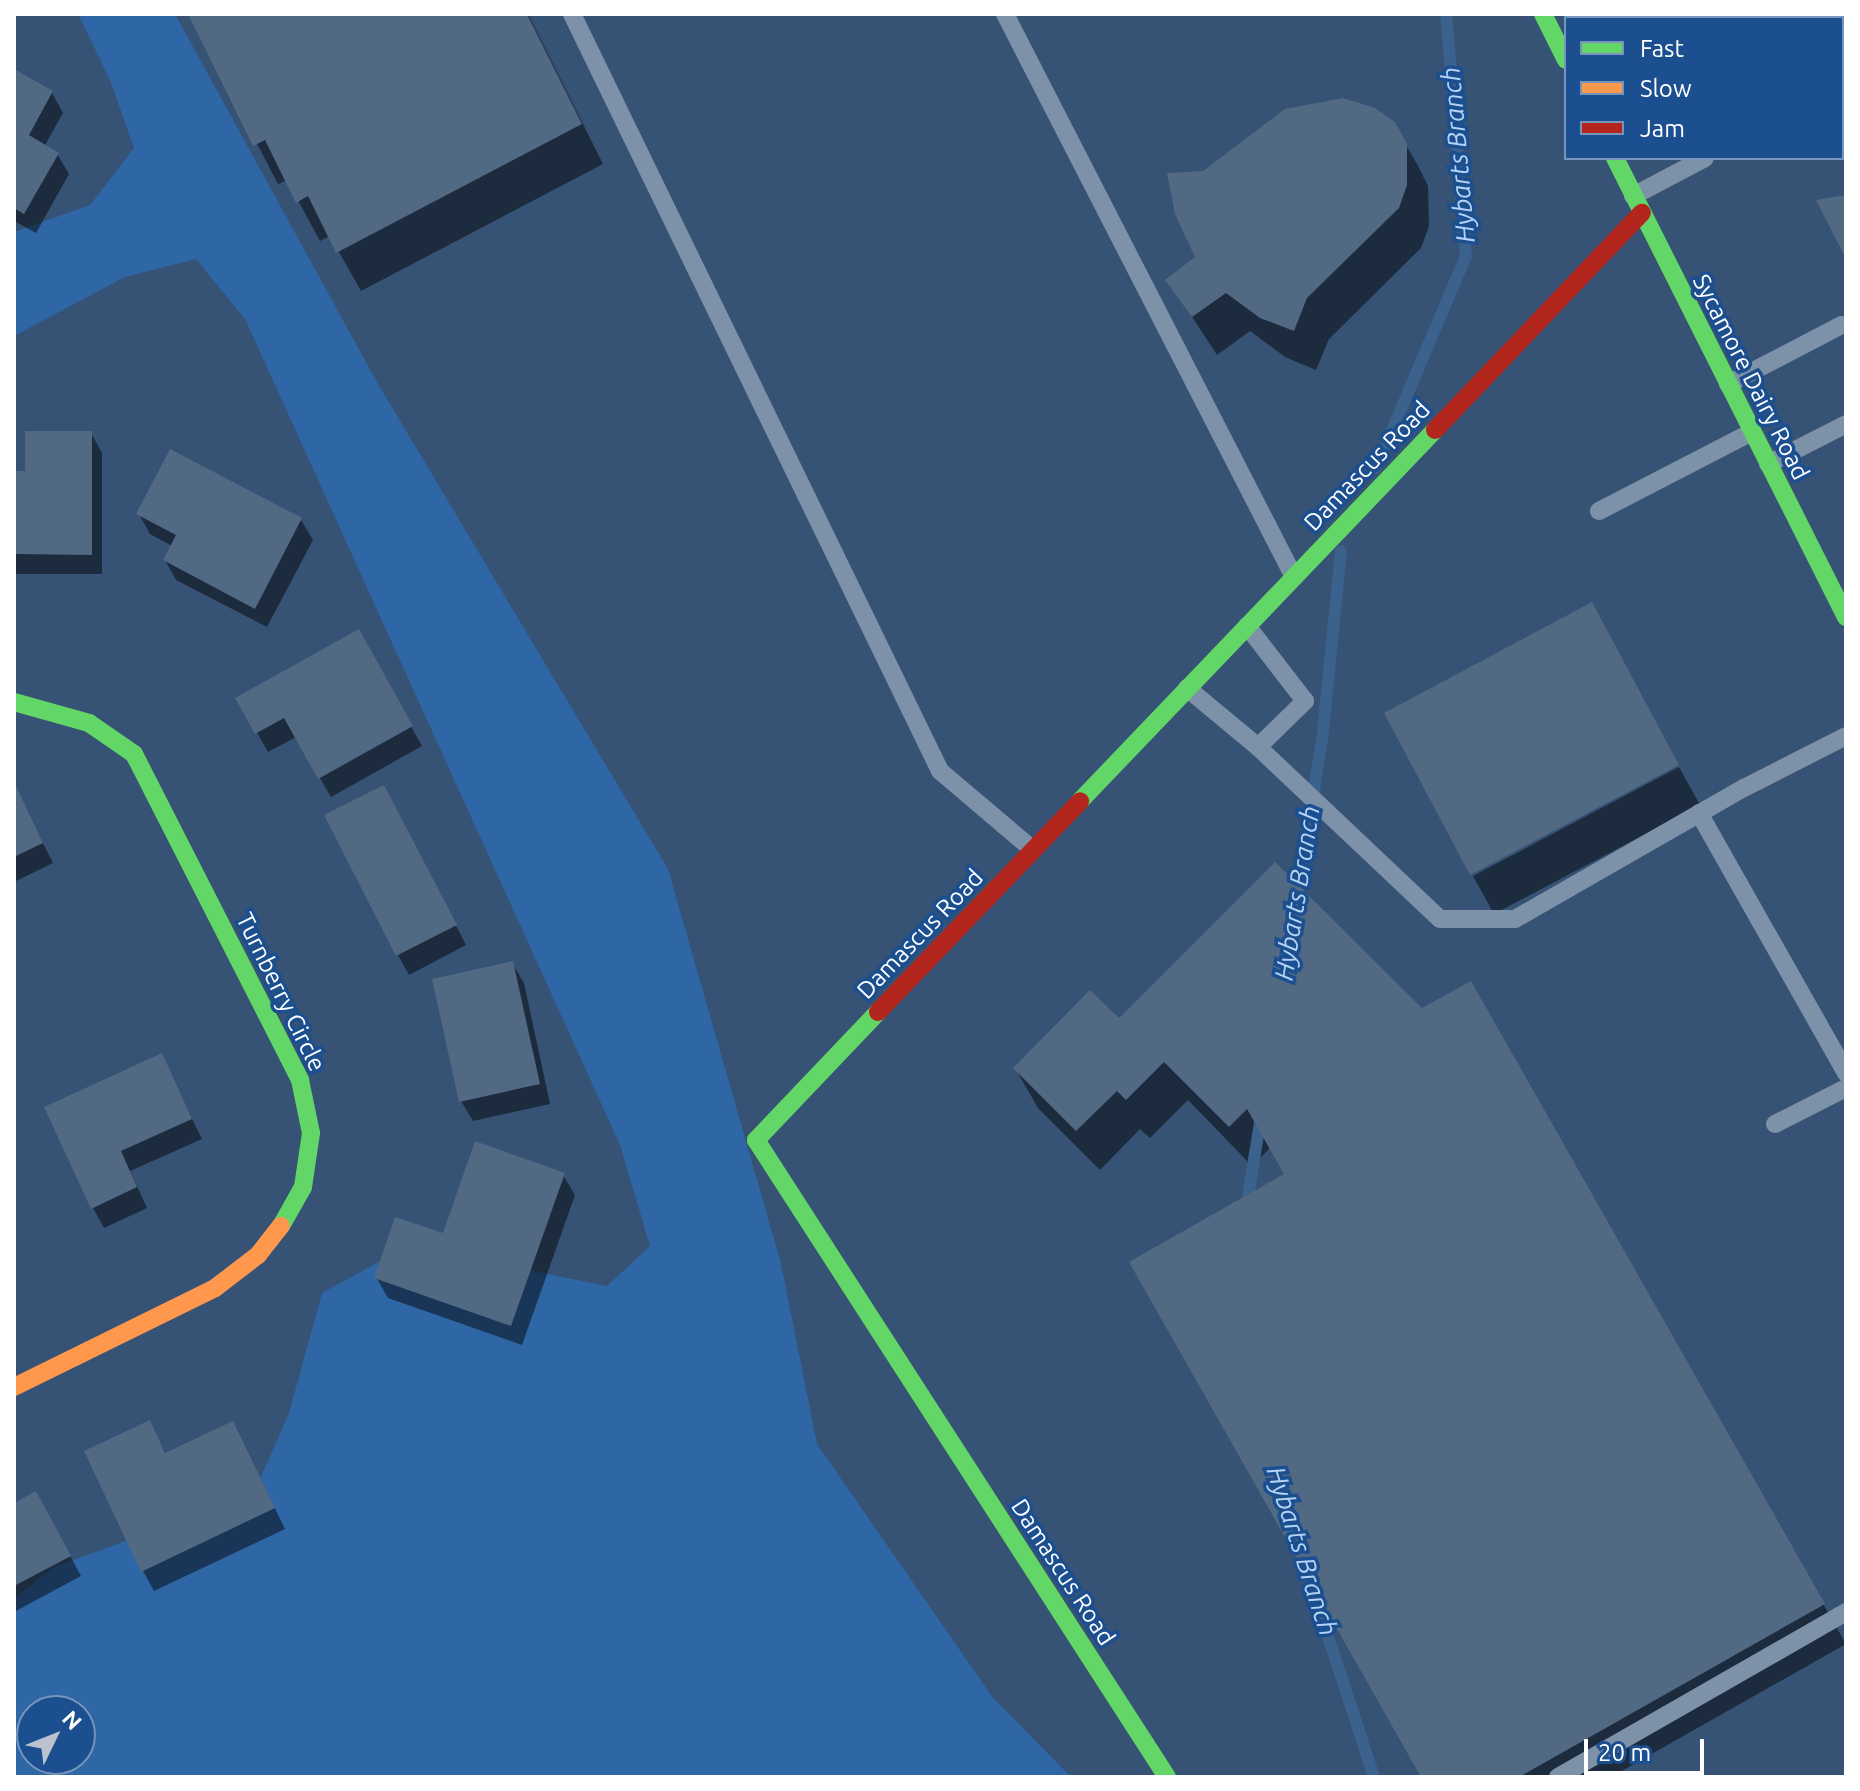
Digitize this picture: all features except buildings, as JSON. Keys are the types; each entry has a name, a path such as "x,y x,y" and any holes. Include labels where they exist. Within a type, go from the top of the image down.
{"street":[{"path":"1543,14 1564,56"},
{"name":"Sycamore Dairy Road","path":"1616,160 1846,617"},
{"name":"Damascus Road","path":"1167,1777 756,1140 1642,213"},
{"name":"Turnberry Circle","path":"14,702 89,723 134,754 300,1080 311,1133 303,1187 292,1212 258,1255 215,1288 14,1387"}],"lane":[{"path":"572,14 940,771 1033,850"},
{"path":"1005,14 1294,577"},
{"path":"1633,196 1701,160"},
{"path":"1728,384 1842,325"},
{"path":"1768,464 1846,424"},
{"path":"1599,511 1752,432"},
{"path":"1825,578 1846,570"},
{"path":"1247,626 1305,701 1258,747"},
{"path":"1187,688 1258,747 1440,919 1515,919 1699,813 1846,736"},
{"path":"1699,813 1846,1073"},
{"path":"1775,1124 1846,1088"},
{"path":"1558,1777 1846,1612"}],"shaded area":[{"path":"78,14 175,14 378,384 668,869 781,1264 817,1444 993,1698 1071,1777 14,1777 14,1599 54,1567 253,1495 289,1413 322,1293 408,1246 607,1286 650,1246 620,1145 245,319 196,259 125,277 14,336 14,232 90,205 134,148 110,80"}],"waterway":[{"name":"Hybarts Branch","path":"1376,468 1466,256 1446,14"},
{"name":"Hybarts Branch","path":"1296,901 1322,741 1341,551"},
{"name":"Hybarts Branch","path":"1246,1209 1261,1116"},
{"name":"Hybarts Branch","path":"1306,1569 1374,1777"}],"traffic: fast":[{"path":"1543,14 1564,56"},
{"path":"1616,160 1846,617"},
{"path":"1080,801 1435,430"},
{"path":"14,702 89,723 134,754 300,1080 311,1133 303,1187 281,1226"},
{"path":"878,1012 756,1140 1167,1777"}],"traffic: slow":[{"path":"14,1387 215,1288 258,1255 281,1226"}],"traffic: jam":[{"path":"1435,430 1642,213"},
{"path":"878,1012 1080,801"}]}
